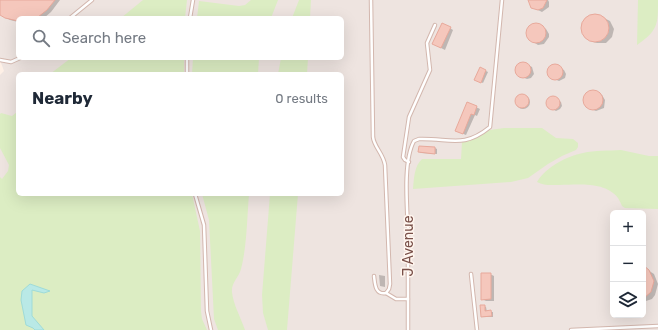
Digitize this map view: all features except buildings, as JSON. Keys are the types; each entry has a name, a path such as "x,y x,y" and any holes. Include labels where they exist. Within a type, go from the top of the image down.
{"lane":[{"path":"72,16 92,0"},
{"path":"190,16 193,0"},
{"path":"371,0 373,137 385,165 390,284 386,293"},
{"path":"434,25 427,43 430,70 409,117 403,158 408,162 411,147 417,139 457,142 472,138 490,127 502,0"},
{"path":"0,60 11,62 16,60"},
{"path":"187,60 187,72"},
{"name":"J Avenue","path":"408,162 408,330"},
{"path":"196,196 204,225 207,311 212,330"},
{"path":"471,274 477,330"},
{"path":"374,276 377,291 382,294 386,293 396,299 408,299"},
{"path":"571,330 658,326"}],"shaded area":[{"path":"0,0 658,0 658,330 95,330 0,212 0,75 4,71 0,60"}],"green space":[{"path":"143,0 187,0 185,16 123,16"},
{"path":"251,0 278,0 272,16 197,16 199,1 239,6 245,5"},
{"path":"299,0 311,0 310,16 293,16"},
{"path":"638,0 658,0 658,8 657,21 653,31 637,45"},
{"path":"68,60 184,60 184,72 53,72"},
{"path":"193,60 259,60 258,72 192,72"},
{"path":"281,60 308,60 307,72 278,72"},
{"path":"16,113 16,196 192,196 200,231 201,311 202,319 207,330 0,330 0,177 2,179 8,171 9,165 0,148 0,114 12,116"},
{"path":"504,128 542,128 556,138 573,139 578,143 578,147 576,150 548,164 528,178 511,182 413,189 417,165 422,159 461,159 462,142 490,130"},
{"path":"621,150 649,156 658,156 658,209 625,208 622,206 618,198 612,193 598,186 548,185 537,182 551,167 577,154 592,151"},
{"path":"203,196 249,196 246,241 243,260 240,272 232,289 234,301 245,330 218,330 214,319 209,220"},
{"path":"270,196 298,196 287,330 268,330 263,313 262,295"}],"water":[{"path":"30,284 50,291 44,293 32,290 32,316 44,330 35,330 26,325 21,300 22,291"}]}
